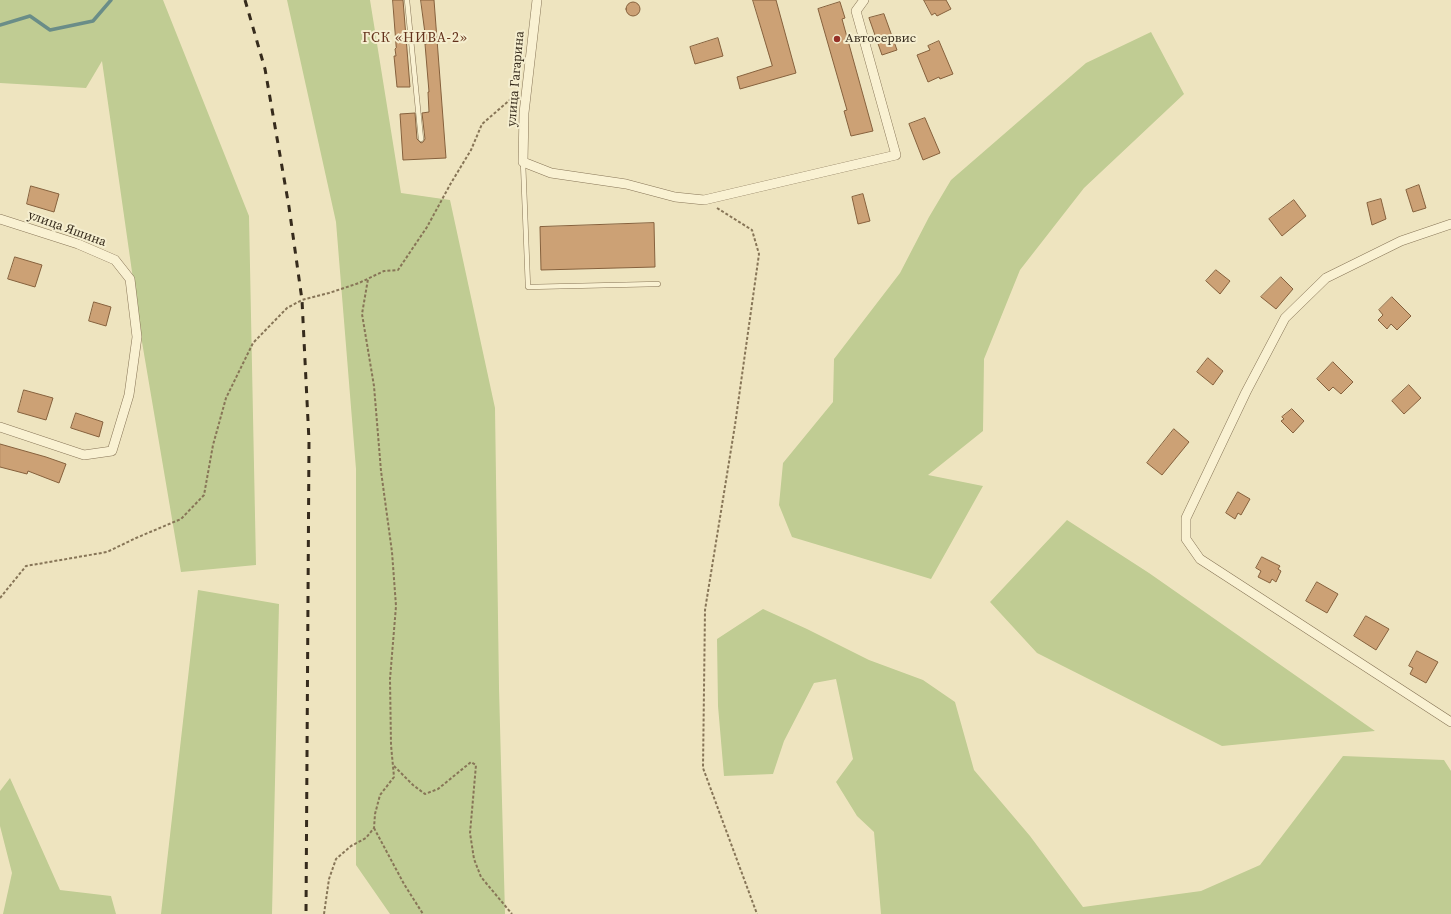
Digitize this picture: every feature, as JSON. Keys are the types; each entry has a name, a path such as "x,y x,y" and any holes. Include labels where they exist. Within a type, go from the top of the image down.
{"street":[{"name":"улица Гагарина","path":"523,162 524,113 537,0"},
{"path":"523,162 551,173 626,184 675,197 704,200 896,155 856,11 864,0"},
{"name":"улица Яшина","path":"0,219 78,244 115,260 130,279 137,337 129,395 112,451 84,455 0,427"},
{"path":"1451,224 1401,241 1326,278 1285,318 1246,392 1186,518 1186,539 1200,559 1451,722"}],"lane":[{"path":"407,0 421,139"},
{"path":"523,162 528,286 658,284"}],"path":[{"path":"0,598 26,566 106,552 181,519 204,495 213,445 226,398 254,343 287,308 302,300 359,283 384,271 398,270 427,227 471,150 482,124 511,99 526,92"},
{"path":"704,200 752,230 760,254 735,425 705,610 703,768 757,914"},
{"path":"368,278 362,314 374,386 381,471 392,552 396,606 390,679 391,744 394,777 380,795 375,814 374,828 404,884 423,914"},
{"path":"393,765 413,786 425,794 438,789 471,762 476,765 470,833 474,859 481,877 512,914"},
{"path":"324,914 329,879 336,859 351,846 366,838 374,828"}],"green space":[{"path":"0,0 163,0 249,216 256,565 181,572 142,342 102,61 86,88 0,83"},
{"path":"287,0 370,0 401,193 450,200 495,408 499,688 505,914 390,914 356,865 356,469 336,222"},
{"path":"1151,32 1184,94 1084,188 1020,270 984,359 983,431 928,475 983,486 931,579 792,537 779,505 783,463 833,402 834,359 900,273 929,217 951,180 1086,63"},
{"path":"1067,520 1149,573 1375,731 1222,746 1037,653 990,602"},
{"path":"198,590 279,604 272,914 161,914"},
{"path":"763,609 869,660 923,680 955,702 974,770 1030,836 1083,907 1201,891 1260,865 1343,756 1444,760 1451,771 1451,914 881,914 874,832 857,816 836,782 853,759 836,679 814,683 784,741 773,774 724,776 718,706 717,639"},
{"path":"10,778 60,890 111,896 116,914 3,914 12,873 0,826 0,791"}],"building":[{"path":"393,0 403,0 410,87 397,87 394,56 396,56 396,48"},
{"path":"421,0 434,0 446,158 403,160 400,114 415,113 417,139 421,143 425,139 422,113 429,112 426,44"},
{"path":"753,0 776,0 796,73 740,89 737,77 772,66"},
{"path":"924,0 946,0 951,9 937,16 935,13 932,15"},
{"path":"633,2 638,4 640,9 638,14 633,16 628,14 626,9 628,4"},
{"path":"840,2 845,18 842,19 873,131 851,136 844,111 847,110 818,9"},
{"path":"884,14 897,50 882,55 869,18"},
{"path":"718,38 723,56 695,64 690,47"},
{"path":"939,41 953,74 940,79 939,77 928,82 917,55 930,50 928,46"},
{"path":"925,118 940,153 923,160 909,124"},
{"path":"1419,185 1426,208 1413,212 1406,190"},
{"path":"31,186 59,194 54,212 27,204"},
{"path":"863,194 870,221 858,224 852,197"},
{"path":"1381,199 1386,219 1372,225 1367,203"},
{"path":"1294,200 1306,216 1282,236 1269,219"},
{"path":"654,223 655,267 541,270 540,227"},
{"path":"15,257 42,265 35,287 8,279"},
{"path":"1216,270 1230,281 1220,294 1206,281"},
{"path":"1281,277 1293,289 1276,309 1261,297"},
{"path":"1392,297 1411,316 1397,330 1391,324 1387,329 1378,320 1383,315 1379,310"},
{"path":"94,302 111,307 106,326 89,321"},
{"path":"1208,358 1223,371 1213,385 1197,372"},
{"path":"1333,362 1353,382 1341,394 1333,387 1329,391 1317,379"},
{"path":"1409,385 1421,398 1404,414 1392,401"},
{"path":"24,390 53,398 46,420 18,412"},
{"path":"1292,409 1304,421 1293,433 1281,421 1284,419 1282,417"},
{"path":"76,413 103,422 99,437 71,428"},
{"path":"1174,429 1189,442 1162,475 1147,463"},
{"path":"0,444 66,464 59,483 28,471 27,474 0,467"},
{"path":"1238,492 1250,499 1241,515 1238,513 1235,519 1226,513"},
{"path":"1262,557 1280,566 1278,569 1281,571 1276,582 1272,579 1270,583 1258,577 1261,571 1256,568"},
{"path":"1317,582 1338,594 1327,613 1306,601"},
{"path":"1366,616 1389,629 1376,650 1354,636"},
{"path":"1417,651 1438,662 1426,683 1410,674 1413,668 1409,666"}],"waterway":[{"path":"0,25 30,16 50,30 93,21 111,0"}],"railway":[{"path":"245,0 265,69 289,207 302,300 309,441 306,914"}],"place":[{"name":"Автосервис","path":"837,39"}],"district":[{"name":"ГСК «НИВА-2»","path":"415,38"}]}
